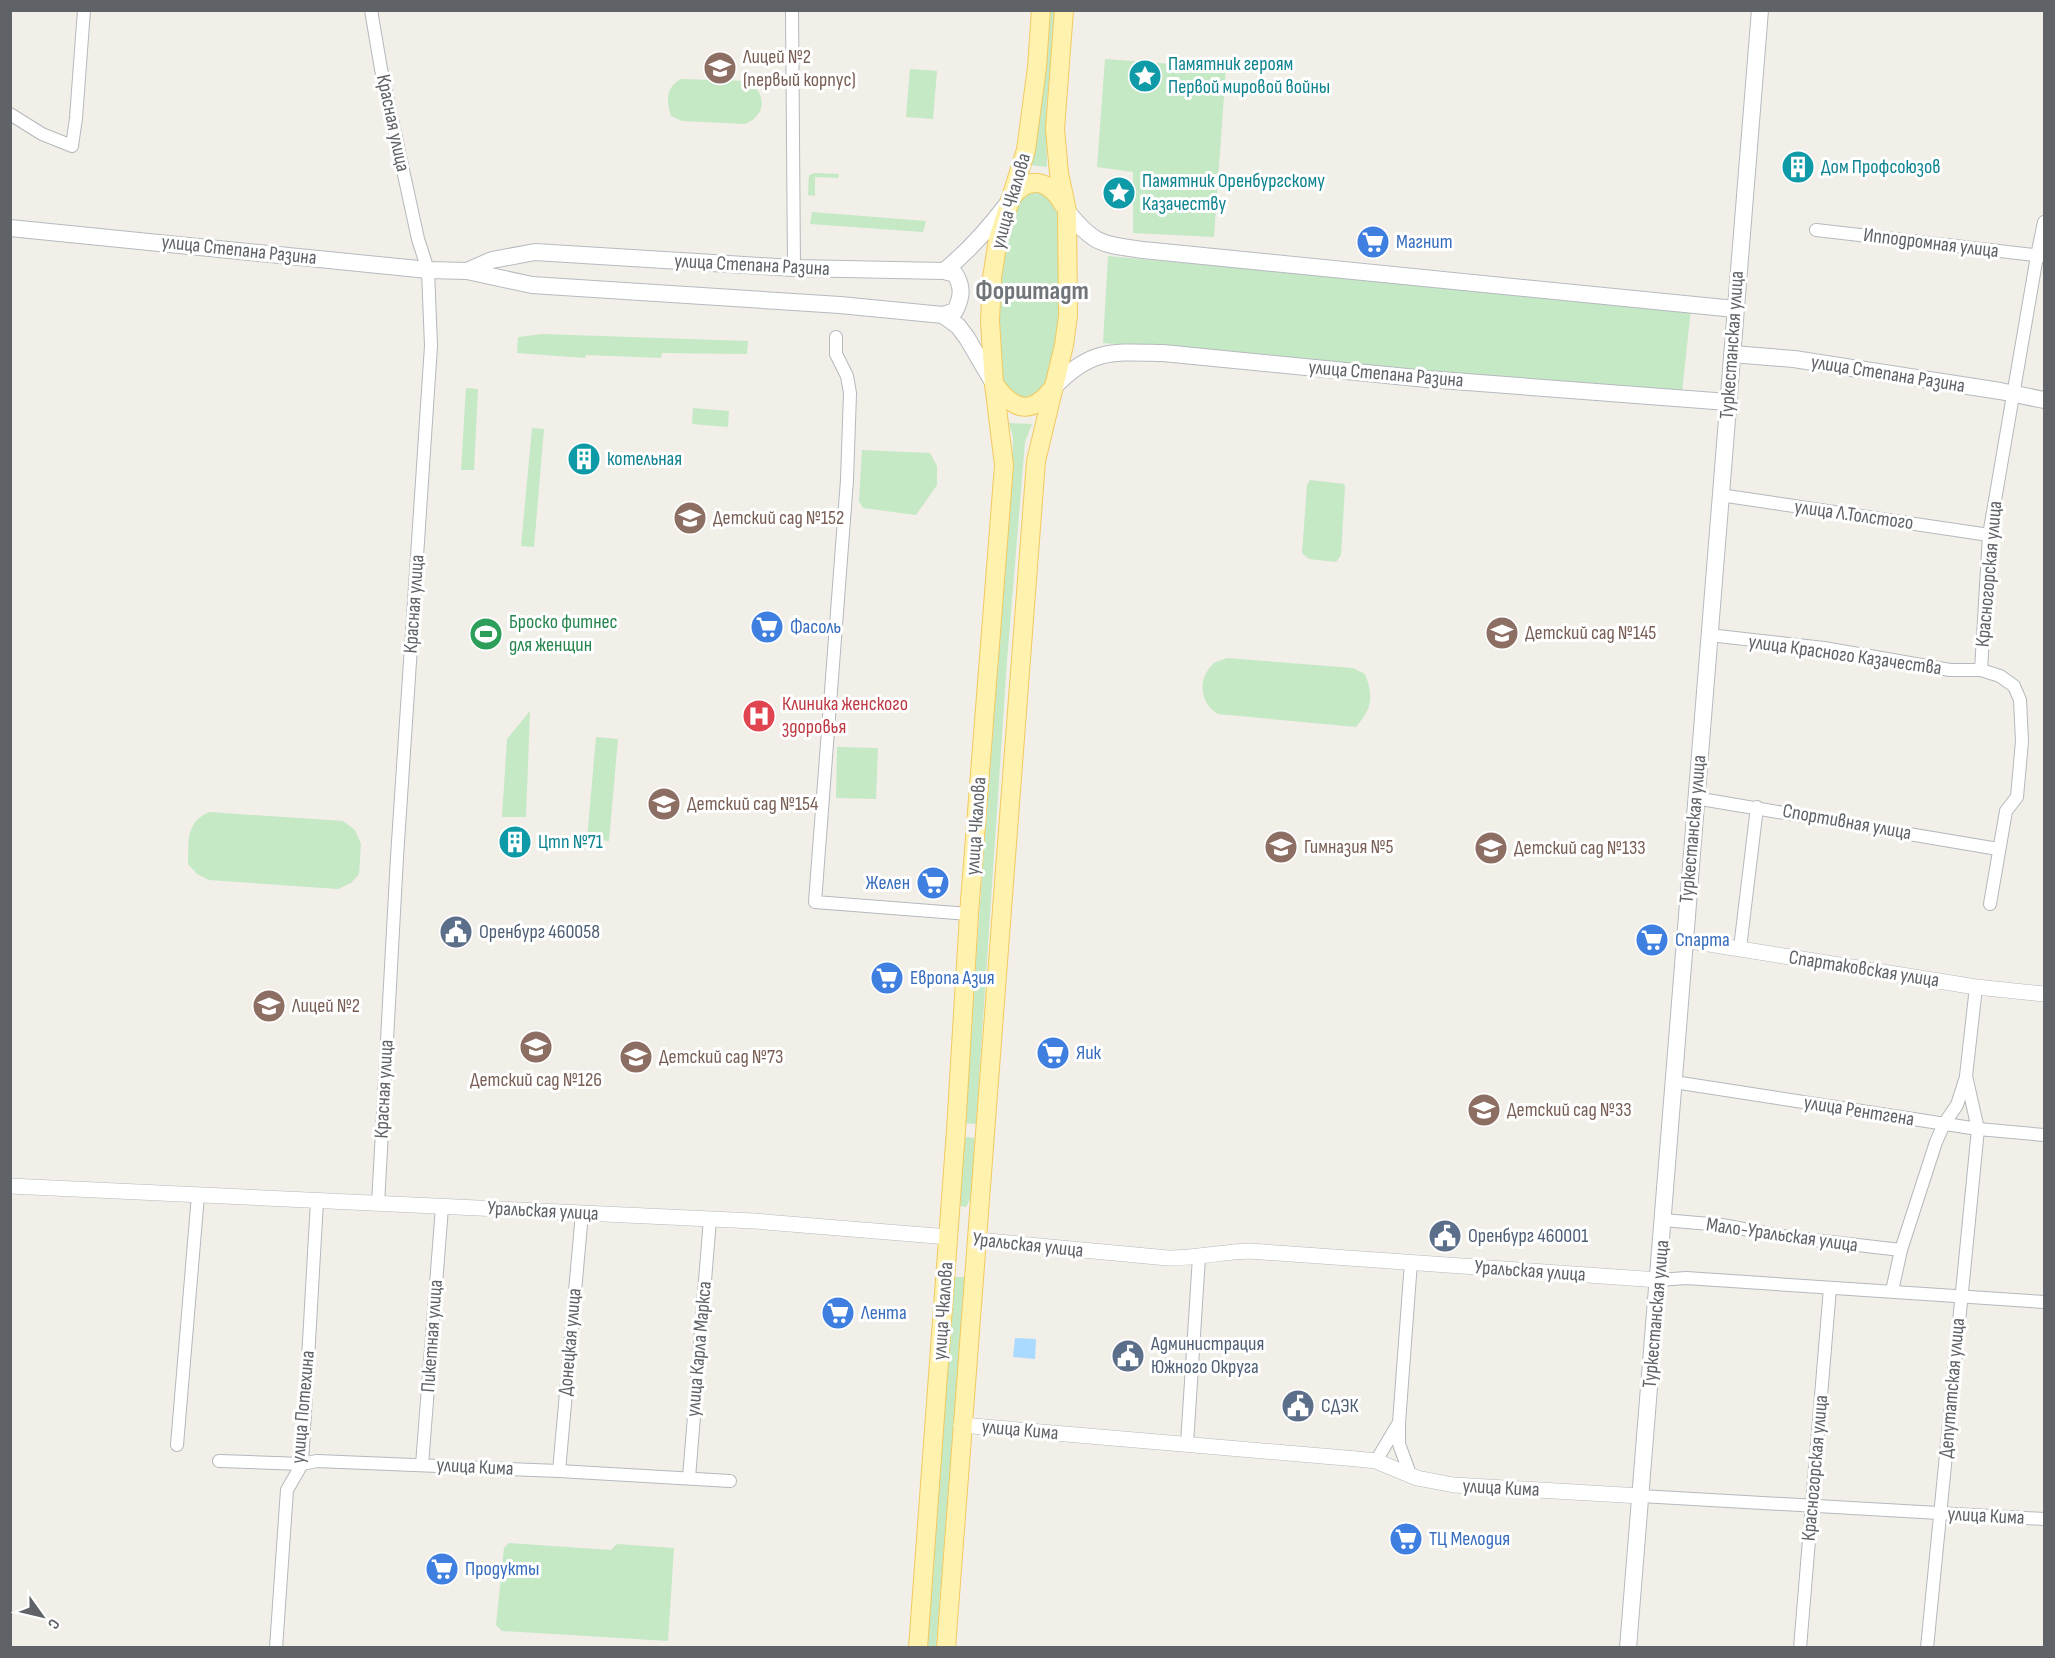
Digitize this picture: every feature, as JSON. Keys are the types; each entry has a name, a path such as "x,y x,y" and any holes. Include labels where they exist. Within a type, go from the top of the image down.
{"main road":[{"name":"улица Чкалова","path":"918,1647 949,1237 969,914 1004,465 994,384 990,321 992,278 998,239 1022,166 1030,128 1041,10"},
{"name":"улица Чкалова","path":"946,1647 1036,461 1044,421 1055,387 1068,316 1067,211 1059,173 1056,129 1064,10"},
{"name":"Туркестанская улица","path":"1628,1647 1760,10"},
{"path":"944,271 964,256 1019,188 1027,184 1044,184 1058,195 1083,232 1100,242 1143,250 1735,309"},
{"name":"улица Степана Разина","path":"10,228 466,272 532,285 840,304 944,315"},
{"name":"улица Степана Разина","path":"466,272 492,260 535,252 794,268 944,271"},
{"path":"944,271 956,274 960,282 961,298 955,310 944,315 958,326 967,338 1004,398 1012,404 1025,407 1037,405 1055,387"},
{"name":"улица Степана Разина","path":"1055,387 1069,372 1092,357 1127,352 1163,353 1427,379 1728,402"},
{"name":"улица Степана Разина","path":"1732,354 1794,359 2044,400"},
{"path":"956,1130 986,1132"},
{"name":"Уральская улица","path":"949,1237 977,1240"}],"street":[{"path":"10,114 42,134 72,146 84,10"},
{"name":"Красная улица","path":"371,10 381,69 418,239 428,270 430,346 397,857 378,1204"},
{"path":"792,10 794,268"},
{"name":"Красногорская улица","path":"1990,904 2006,812 2017,797 2022,741 2020,700 2014,686 2000,676 1981,670 1989,535 2041,256 2044,222"},
{"name":"Ипподромная улица","path":"1816,230 2041,256"},
{"path":"836,337 836,354 847,376 850,393 847,480 815,902 969,914"},
{"name":"улица Л.Толстого","path":"1720,495 1989,535"},
{"name":"улица Красного Казачества","path":"1709,636 1824,648 1950,670 1981,670"},
{"name":"Спортивная улица","path":"1695,798 1998,849"},
{"path":"1740,948 1757,807"},
{"name":"Спартаковская улица","path":"1684,940 1976,987 2044,994"},
{"path":"1892,1291 1901,1250 1936,1142 1944,1124 1958,1105 1966,1076 1976,987"},
{"path":"1966,1076 1978,1129"},
{"name":"улица Рентгена","path":"1674,1082 1978,1129 2044,1135"},
{"name":"Депутатская улица","path":"1927,1647 1978,1129"},
{"name":"Уральская улица","path":"10,1186 710,1219 949,1237"},
{"path":"177,1445 198,1195"},
{"name":"улица Потехина","path":"276,1647 287,1490 302,1464 317,1201"},
{"name":"Пикетная улица","path":"422,1465 441,1207"},
{"name":"Донецкая улица","path":"558,1471 582,1213"},
{"name":"улица Карла Маркса","path":"689,1478 710,1219"},
{"name":"Мало-Уральская улица","path":"1663,1220 1722,1225 1788,1237 1901,1250"},
{"name":"Уральская улица","path":"977,1240 1168,1258 1249,1251 1659,1280 1686,1278 2044,1302"},
{"path":"1187,1444 1199,1257"},
{"path":"1410,1474 1400,1444 1399,1423 1411,1262"},
{"name":"Красногорская улица","path":"1800,1647 1830,1288"},
{"path":"1376,1461 1399,1423"},
{"name":"улица Кима","path":"962,1425 1376,1461 1438,1483 1473,1487 2044,1519"},
{"name":"улица Кима","path":"219,1461 302,1464 317,1461 422,1465 730,1481"}],"green space":[{"path":"1044,11 1055,11 1046,113 1047,167 1029,165"},
{"path":"1105,59 1226,68 1214,237 1133,233 1133,172 1097,167"},
{"path":"910,69 937,71 933,119 906,117"},
{"path":"681,79 747,81 754,86 761,98 761,110 745,124 682,121 671,116 668,105 668,94 672,86"},
{"path":"839,174 838,178 815,177 815,196 808,195 809,175"},
{"path":"1039,192 1050,198 1060,220 1062,301 1049,380 1032,395 1019,397 1007,390 1001,378 999,330 1001,278 1015,207 1023,197"},
{"path":"812,212 926,221 923,232 810,224"},
{"path":"1108,256 1691,309 1682,392 1103,343"},
{"path":"543,334 748,341 747,354 662,353 661,358 586,355 585,358 517,353 518,337"},
{"path":"466,388 478,389 474,470 461,470"},
{"path":"693,408 729,411 728,427 692,424"},
{"path":"1009,423 1032,424 1025,442 1007,661 976,1124 964,1123 1012,469 1013,437"},
{"path":"532,428 544,429 534,547 521,546"},
{"path":"862,450 930,453 937,466 937,485 916,515 863,508 859,501"},
{"path":"1310,480 1344,484 1345,487 1341,555 1336,562 1309,559 1302,553 1307,485"},
{"path":"1227,658 1353,668 1365,674 1370,690 1370,702 1356,727 1218,714 1212,710 1204,698 1204,677 1213,664"},
{"path":"530,711 526,817 502,817 507,739"},
{"path":"596,737 618,739 609,841 587,839"},
{"path":"837,747 878,748 876,799 836,798"},
{"path":"209,812 343,821 355,830 361,844 359,874 351,883 338,889 209,880 197,874 188,864 192,827 201,816"},
{"path":"967,1137 976,1140 973,1194 966,1207 960,1206 964,1139"},
{"path":"954,1277 965,1277 936,1647 926,1648"},
{"path":"509,1543 611,1550 617,1544 674,1548 668,1641 502,1631 496,1625 504,1548"}],"water":[{"path":"1015,1338 1036,1339 1035,1359 1013,1357"}],"place":[{"name":"Лицей №2 (первый корпус)","path":"720,68"},
{"name":"Памятник героям Первой мировой войны","path":"1145,76"},
{"name":"Дом Профсоюзов","path":"1798,167"},
{"name":"Памятник Оренбургскому Казачеству","path":"1119,193"},
{"name":"Магнит","path":"1373,242"},
{"name":"котельная","path":"584,459"},
{"name":"Детский сад №152","path":"690,518"},
{"name":"Фасоль","path":"767,627"},
{"name":"Детский сад №145","path":"1502,633"},
{"name":"Броско фитнес для женщин","path":"486,634"},
{"name":"Клиника женского здоровья","path":"759,716"},
{"name":"Детский сад №154","path":"664,804"},
{"name":"Цтп №71","path":"515,842"},
{"name":"Гимназия №5","path":"1281,847"},
{"name":"Детский сад №133","path":"1491,848"},
{"name":"Желен","path":"933,883"},
{"name":"Оренбург 460058","path":"456,932"},
{"name":"Спарта","path":"1652,940"},
{"name":"Европа Азия","path":"887,978"},
{"name":"Лицей №2","path":"269,1006"},
{"name":"Детский сад №126","path":"536,1047"},
{"name":"Яик","path":"1053,1053"},
{"name":"Детский сад №73","path":"636,1057"},
{"name":"Детский сад №33","path":"1484,1110"},
{"name":"Оренбург 460001","path":"1445,1236"},
{"name":"Лента","path":"838,1313"},
{"name":"Администрация Южного Округа","path":"1128,1356"},
{"name":"СДЭК","path":"1298,1406"},
{"name":"ТЦ Мелодия","path":"1406,1539"},
{"name":"Продукты","path":"442,1569"}],"district":[{"name":"Форштадт","path":"1032,291"}]}
